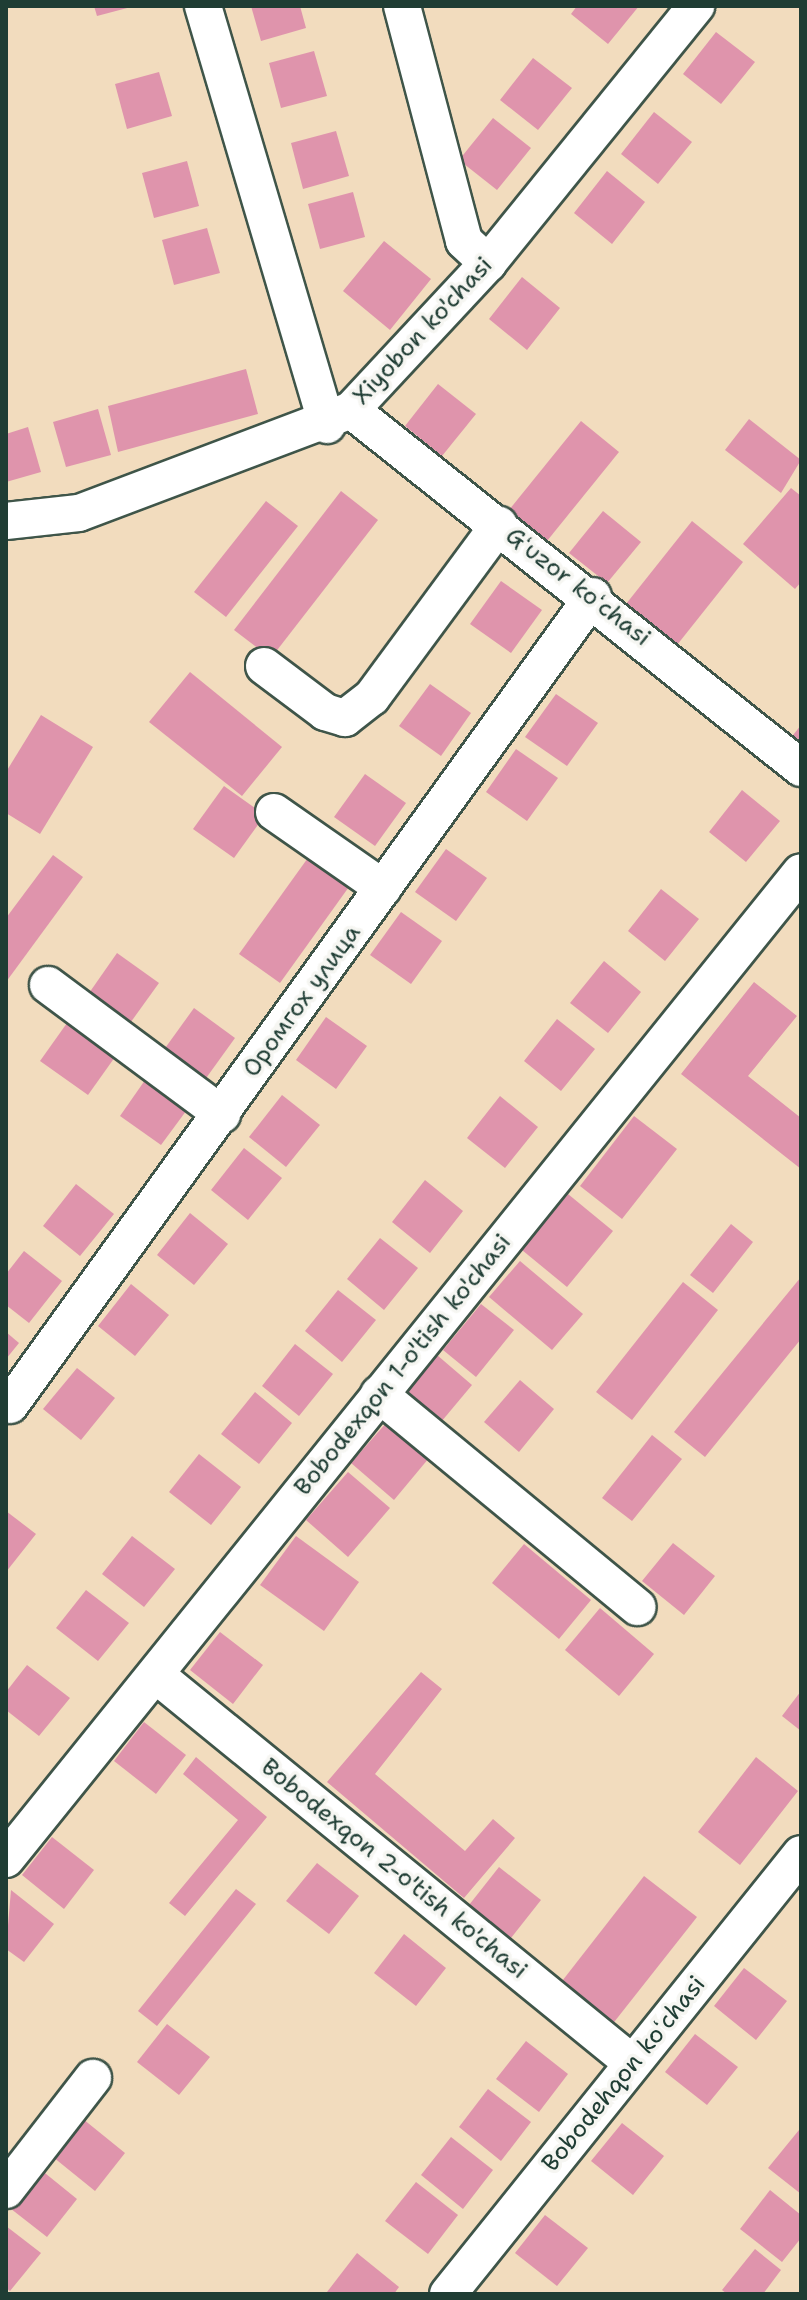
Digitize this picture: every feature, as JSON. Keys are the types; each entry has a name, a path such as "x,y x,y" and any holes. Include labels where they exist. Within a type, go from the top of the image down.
{"street":[{"path":"203,6 339,417"},
{"path":"402,6 464,241 488,263"},
{"name":"Xiyobon ko'chasi","path":"6,521 79,513 339,417 488,263 696,6"},
{"name":"Gʻuzor koʻchasi","path":"339,417 499,525 593,596 801,768"},
{"path":"264,666 325,712 345,718 372,697 499,525"},
{"name":"Оромгох улица","path":"10,1405 593,596"},
{"path":"274,812 383,888"},
{"name":"Bobodexqon 1-o'tish ko'chasi","path":"6,1859 801,872"},
{"path":"48,985 222,1114"},
{"path":"379,1394 637,1607"},
{"name":"Bobodexqon 2-o'tish ko'chasi","path":"156,1675 632,2063"},
{"name":"Bobodehqon koʻchasi","path":"448,2294 801,1854"},
{"path":"6,2190 93,2078"}],"building":[{"path":"94,6 131,6 131,7 97,16"},
{"path":"251,6 300,6 306,28 261,41"},
{"path":"577,6 639,6 608,44 571,14"},
{"path":"716,32 755,62 721,104 683,74"},
{"path":"314,51 327,96 281,108 269,63"},
{"path":"533,58 572,88 538,130 500,100"},
{"path":"159,72 172,116 127,129 115,84"},
{"path":"654,112 692,142 658,184 621,154"},
{"path":"493,118 531,148 497,190 459,160"},
{"path":"336,131 349,176 303,189 291,143"},
{"path":"187,161 199,206 154,218 142,173"},
{"path":"607,171 645,202 612,244 574,213"},
{"path":"353,192 365,237 320,249 308,204"},
{"path":"207,228 220,273 174,285 162,240"},
{"path":"384,241 431,279 390,330 343,291"},
{"path":"522,277 560,308 527,350 489,319"},
{"path":"246,369 258,414 118,452 108,406"},
{"path":"438,384 476,414 442,456 405,426"},
{"path":"98,409 111,455 66,467 53,422"},
{"path":"749,419 801,460 781,493 725,450"},
{"path":"581,421 619,452 547,541 509,510"},
{"path":"28,427 41,472 6,482 6,434"},
{"path":"791,488 801,496 801,582 795,589 743,544"},
{"path":"341,491 378,520 271,658 234,630"},
{"path":"266,501 298,526 226,617 194,592"},
{"path":"603,511 641,542 607,583 569,553"},
{"path":"692,521 743,562 677,645 626,604"},
{"path":"501,581 542,610 511,653 470,624"},
{"path":"190,672 282,747 242,796 149,722"},
{"path":"430,684 471,713 441,756 399,726"},
{"path":"556,694 598,723 567,766 525,737"},
{"path":"41,715 93,747 40,834 6,813 6,772"},
{"path":"801,725 801,748 790,739"},
{"path":"516,749 558,778 527,821 486,792"},
{"path":"365,774 406,803 375,846 334,817"},
{"path":"224,786 265,815 234,858 193,829"},
{"path":"742,790 780,821 746,862 709,832"},
{"path":"446,849 487,878 456,921 415,892"},
{"path":"53,855 83,877 6,982 6,918"},
{"path":"310,855 351,884 280,983 239,954"},
{"path":"661,889 699,919 665,961 628,931"},
{"path":"401,912 442,941 411,984 370,955"},
{"path":"117,953 159,983 128,1026 87,996"},
{"path":"604,961 641,992 608,1033 570,1003"},
{"path":"754,982 797,1016 748,1076 801,1118 801,1169 681,1074"},
{"path":"194,1008 235,1038 204,1081 163,1051"},
{"path":"72,1016 120,1050 88,1095 40,1061"},
{"path":"326,1017 367,1046 336,1089 296,1060"},
{"path":"557,1019 595,1049 561,1091 524,1061"},
{"path":"150,1073 192,1103 161,1145 120,1116"},
{"path":"282,1095 320,1125 286,1167 249,1137"},
{"path":"500,1096 538,1127 505,1168 467,1138"},
{"path":"634,1116 677,1149 622,1219 580,1186"},
{"path":"244,1148 282,1178 248,1220 211,1190"},
{"path":"425,1180 463,1211 430,1253 392,1222"},
{"path":"76,1184 114,1214 80,1256 43,1226"},
{"path":"568,1194 613,1231 567,1287 522,1250"},
{"path":"190,1213 228,1244 194,1285 157,1255"},
{"path":"731,1224 753,1242 713,1293 690,1275"},
{"path":"380,1238 418,1268 384,1310 347,1279"},
{"path":"24,1251 62,1281 29,1323 6,1305 6,1274"},
{"path":"520,1261 583,1314 552,1350 489,1297"},
{"path":"801,1277 801,1339 705,1457 674,1432"},
{"path":"683,1282 718,1310 632,1420 596,1392"},
{"path":"131,1284 169,1315 135,1356 98,1326"},
{"path":"338,1290 376,1320 342,1362 305,1331"},
{"path":"481,1304 514,1330 476,1377 443,1350"},
{"path":"6,1332 19,1343 6,1359"},
{"path":"295,1344 333,1374 299,1416 262,1386"},
{"path":"437,1355 472,1385 436,1428 401,1398"},
{"path":"77,1368 115,1398 81,1440 43,1409"},
{"path":"520,1380 554,1409 519,1452 484,1422"},
{"path":"255,1392 292,1423 259,1464 221,1434"},
{"path":"387,1422 429,1458 394,1500 351,1463"},
{"path":"652,1435 682,1459 632,1521 602,1498"},
{"path":"199,1454 241,1487 211,1525 169,1492"},
{"path":"348,1472 390,1508 348,1557 306,1520"},
{"path":"6,1511 36,1534 6,1572"},
{"path":"132,1536 175,1569 144,1607 102,1574"},
{"path":"296,1536 359,1582 324,1631 260,1585"},
{"path":"673,1543 715,1576 684,1615 642,1581"},
{"path":"524,1544 591,1600 559,1639 492,1583"},
{"path":"86,1590 129,1623 98,1661 56,1628"},
{"path":"600,1608 654,1654 619,1696 565,1650"},
{"path":"220,1632 263,1665 233,1704 190,1670"},
{"path":"27,1665 70,1698 39,1736 6,1710 6,1692"},
{"path":"421,1672 442,1689 375,1774 465,1851 493,1819 515,1838 464,1898 327,1782"},
{"path":"801,1691 801,1731 782,1716"},
{"path":"144,1722 186,1755 156,1794 114,1761"},
{"path":"196,1757 267,1817 185,1916 169,1903 238,1820 183,1774"},
{"path":"756,1757 798,1791 740,1865 698,1832"},
{"path":"52,1837 94,1870 64,1909 22,1875"},
{"path":"317,1863 359,1896 329,1934 286,1901"},
{"path":"499,1867 541,1900 511,1938 469,1905"},
{"path":"644,1876 697,1917 611,2026 559,1985"},
{"path":"236,1889 256,1904 157,2026 138,2011"},
{"path":"11,1890 54,1924 24,1962 6,1949"},
{"path":"404,1934 446,1968 416,2006 374,1973"},
{"path":"744,1968 787,2001 756,2040 714,2006"},
{"path":"167,2024 210,2057 179,2095 137,2062"},
{"path":"695,2034 738,2067 707,2105 665,2072"},
{"path":"526,2041 568,2074 539,2112 496,2079"},
{"path":"488,2089 531,2122 501,2161 459,2127"},
{"path":"83,2119 125,2153 95,2191 53,2157"},
{"path":"622,2123 664,2156 633,2195 591,2161"},
{"path":"799,2130 801,2132 801,2194 768,2168"},
{"path":"451,2137 493,2170 463,2209 421,2175"},
{"path":"35,2165 77,2199 47,2237 6,2205"},
{"path":"416,2182 458,2215 428,2254 385,2221"},
{"path":"770,2190 801,2215 801,2238 782,2262 740,2229"},
{"path":"545,2215 588,2248 557,2286 515,2253"},
{"path":"6,2226 41,2253 10,2291 6,2288"},
{"path":"755,2249 781,2270 763,2294 727,2294 722,2290"},
{"path":"357,2253 399,2287 394,2294 327,2292"}]}
